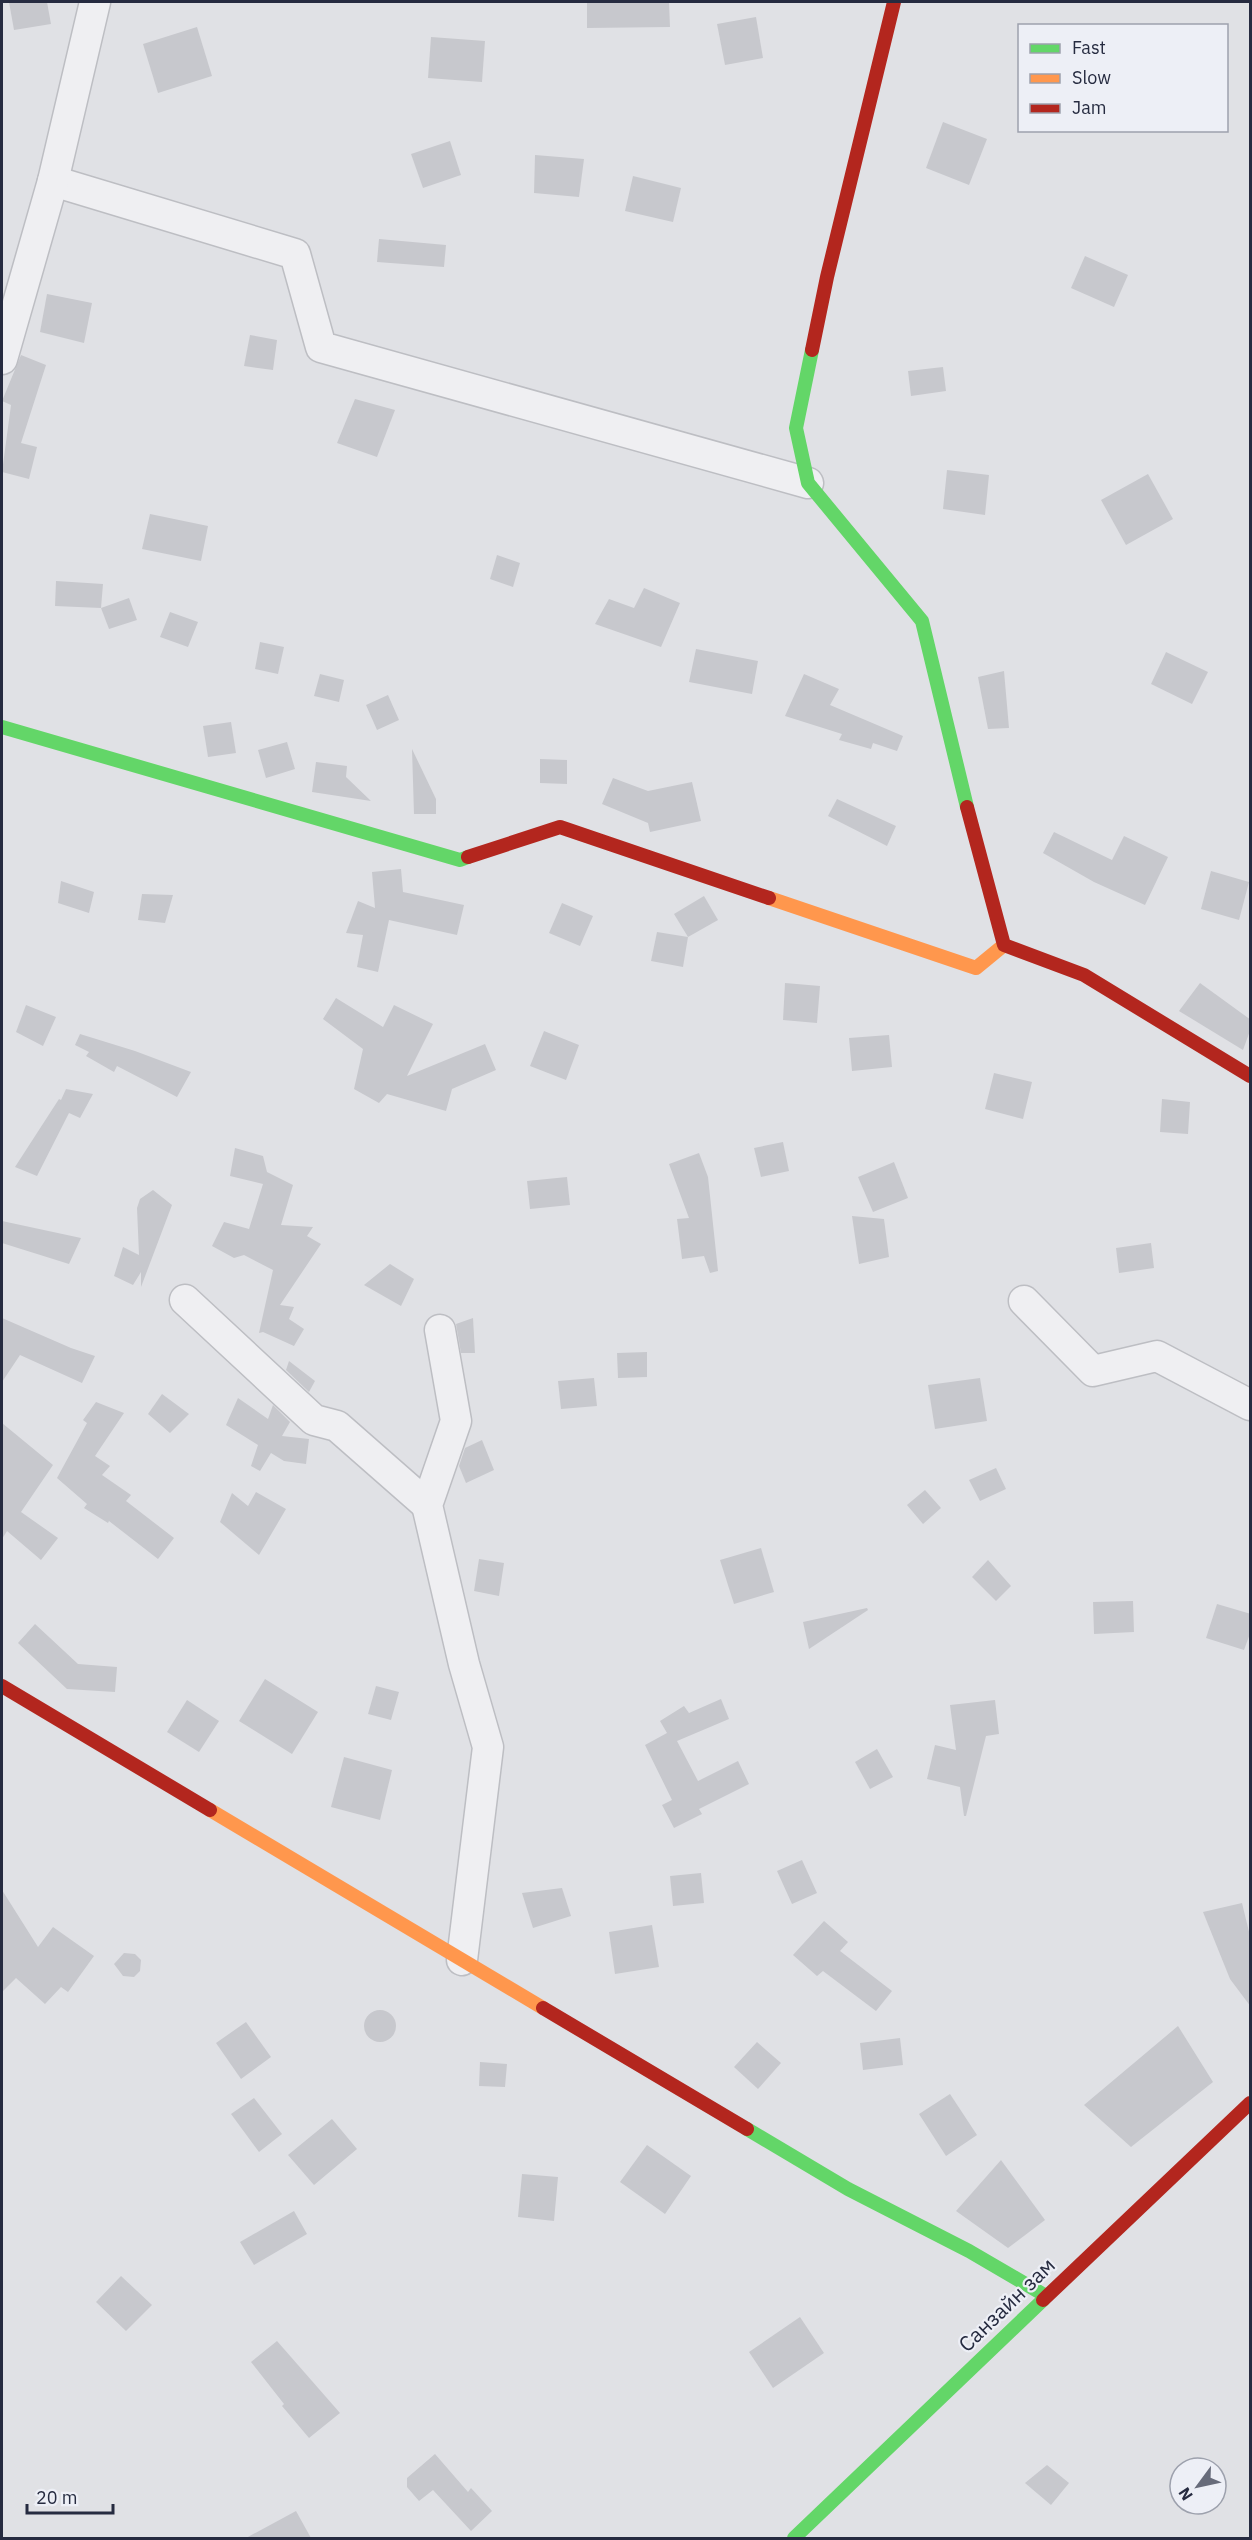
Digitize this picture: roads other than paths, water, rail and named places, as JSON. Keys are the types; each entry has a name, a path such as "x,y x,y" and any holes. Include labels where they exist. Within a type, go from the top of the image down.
{"street":[{"path":"2,359 53,181 95,2"},
{"path":"894,2 827,277 796,428 808,483 922,621 960,782 1004,945"},
{"path":"53,181 295,254 321,347 808,483"},
{"path":"2,727 460,860 560,827 976,968 1004,945"},
{"path":"1004,945 1084,975 1251,1076"},
{"path":"185,1300 314,1420 337,1426 427,1504"},
{"path":"1024,1300 1093,1371 1157,1356 1251,1405"},
{"path":"440,1330 456,1421 427,1504 464,1664 488,1747 462,1960"},
{"path":"2,1686 848,2189 969,2252 1046,2296"},
{"name":"Санзайн зам","path":"794,2538 1251,2103"}]}
